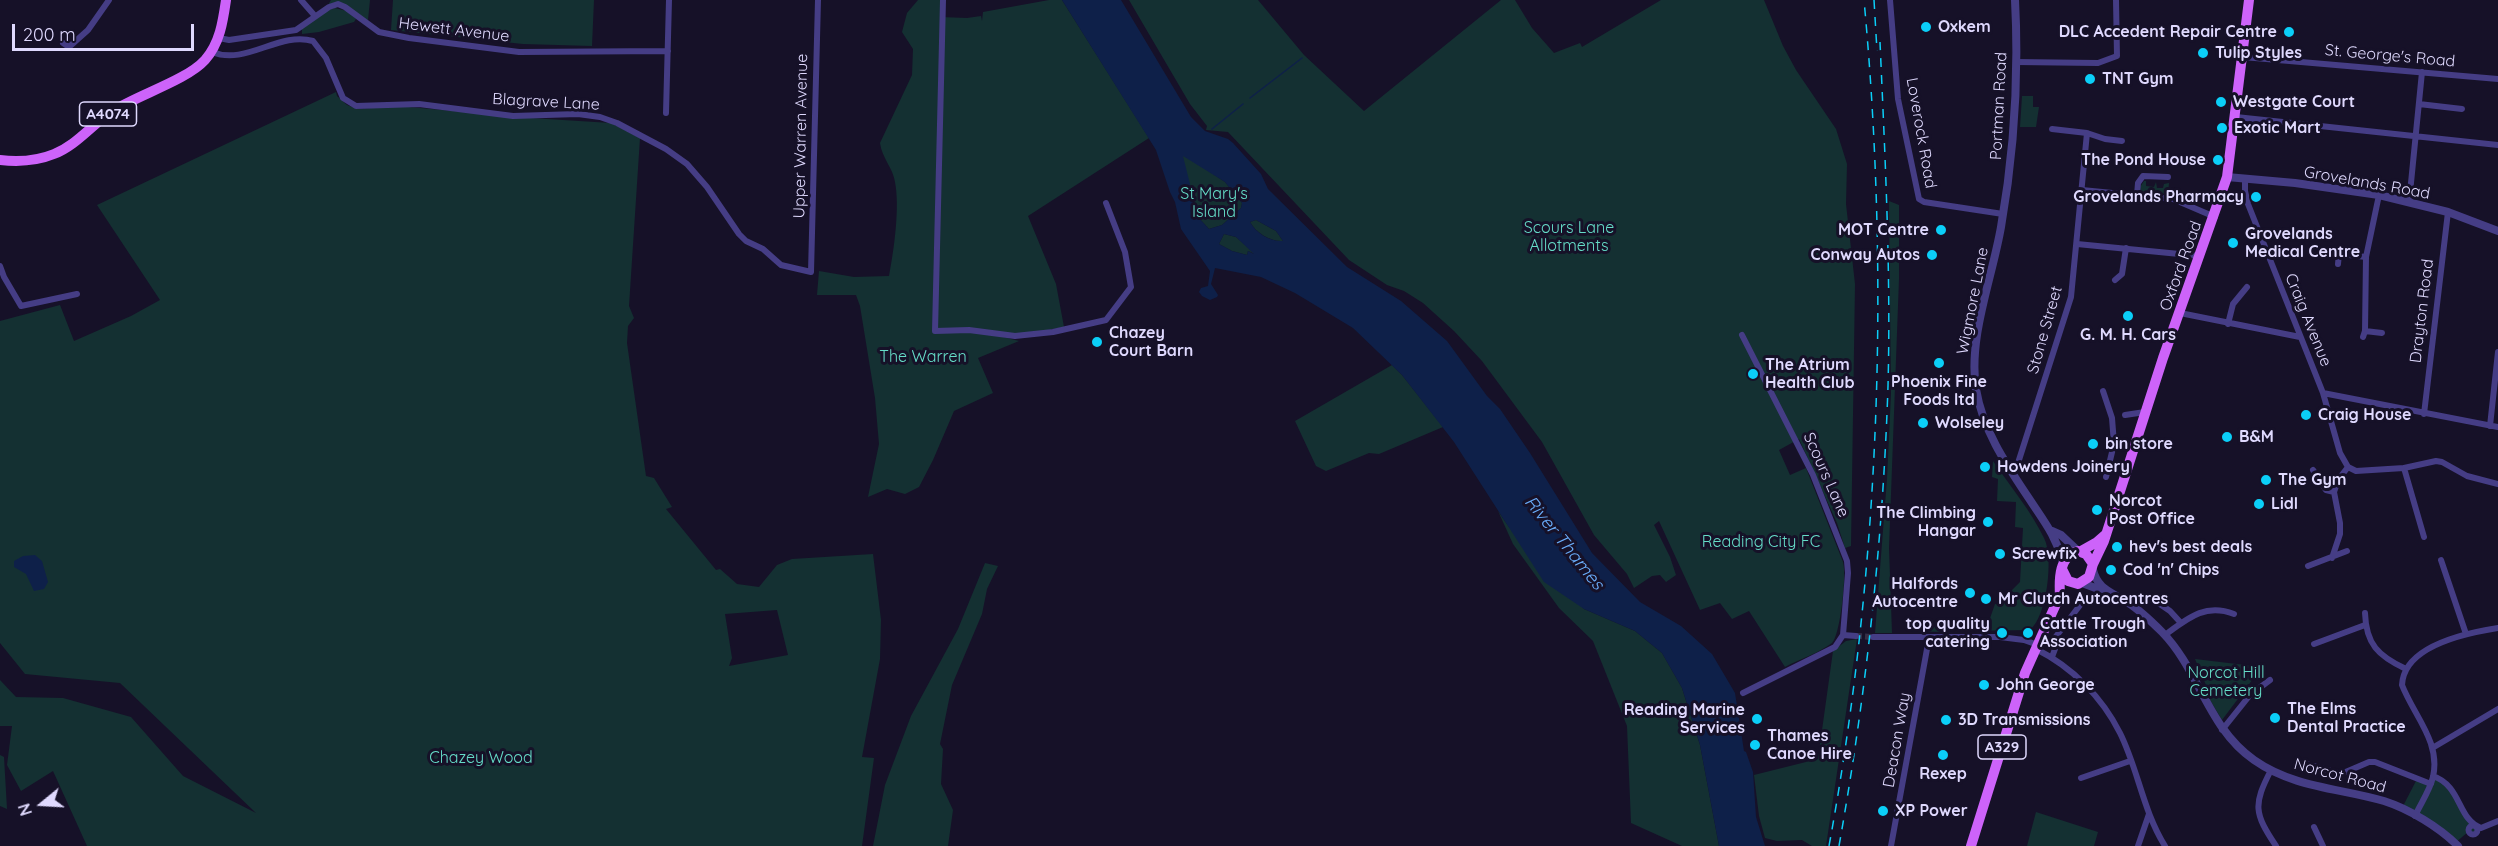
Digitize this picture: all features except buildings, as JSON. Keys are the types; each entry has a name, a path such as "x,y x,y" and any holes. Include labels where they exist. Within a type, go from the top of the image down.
{"main road":[{"name":"A4074","path":"0,160 14,162 33,160 68,147 107,115 200,66 212,52 219,38 226,0"},
{"name":"Oxford Road","path":"2093,567 2227,177 2249,0"},
{"path":"2080,584 2068,581 2063,566 2072,553 2097,542 2106,534"},
{"path":"2060,596 2080,584 2093,567 2089,556 2079,551"},
{"name":"A329","path":"1971,846 2025,673 2060,596 2063,566"}],"street":[{"path":"68,48 88,30 109,0"},
{"path":"301,0 315,16"},
{"path":"666,113 669,0"},
{"name":"Upper Warren Avenue","path":"811,272 818,0"},
{"path":"943,0 935,331 969,330 1015,336 1053,332 1106,320 1131,287 1125,252 1106,202"},
{"name":"Loverock Road","path":"1890,0 1898,99 1919,199 1924,202 2003,214"},
{"name":"Portman Road","path":"2003,214 2014,118 2015,0"},
{"path":"2016,62 2098,63 2117,56 2116,0"},
{"name":"Hewett Avenue","path":"219,38 229,40 296,30 332,5 342,5 372,28 387,35 519,52 668,51"},
{"path":"212,52 227,56 253,52 296,39 296,30"},
{"name":"Blagrave Lane","path":"296,39 306,39 316,43 334,74 343,98 356,106 419,104 513,117 578,114 600,117 617,123 666,149 687,164 707,187 739,234 781,264 811,272"},
{"name":"St. George's Road","path":"2243,57 2498,79"},
{"path":"2409,203 2422,72"},
{"path":"2419,104 2462,109"},
{"path":"2236,117 2498,145"},
{"path":"2052,129 2087,133 2121,141"},
{"name":"Stone Street","path":"2011,471 2018,463 2071,297 2087,133"},
{"path":"2137,195 2139,179 2143,176 2168,177"},
{"name":"Grovelands Road","path":"2227,177 2379,195 2448,212 2498,231"},
{"name":"Craig Avenue","path":"2246,178 2245,191 2248,204 2323,393 2340,453 2348,466"},
{"path":"2082,190 2173,199 2215,217"},
{"path":"2379,195 2366,257 2364,334 2382,333"},
{"name":"Drayton Road","path":"2424,414 2448,212"},
{"name":"Wigmore Lane","path":"2003,214 1978,330 1974,366 1977,396 1987,429 2011,471 2052,531 2063,566"},
{"path":"2077,244 2200,256"},
{"path":"2115,280 2122,274 2126,249"},
{"path":"2324,252 2366,257"},
{"path":"2338,264 2339,254"},
{"path":"0,266 3,277 21,306 77,294"},
{"path":"2228,324 2233,304 2246,296 2247,287"},
{"path":"2180,313 2300,337"},
{"name":"Scours Lane","path":"1742,335 1813,475 1847,561 1844,634"},
{"path":"2490,426 2498,352"},
{"path":"2103,391 2112,418 2114,444 2106,477"},
{"path":"2323,393 2498,428"},
{"path":"2326,404 2337,397"},
{"path":"2125,415 2145,412"},
{"path":"2114,444 2133,450"},
{"path":"2332,558 2340,534 2334,492 2338,480 2348,466 2356,471 2404,468 2442,462 2467,476 2498,484"},
{"path":"2404,468 2424,537"},
{"path":"2313,470 2326,490 2334,492"},
{"name":"Wigmore Lane","path":"2052,531 2061,535 2079,551"},
{"path":"2308,566 2347,551"},
{"path":"2441,560 2466,634"},
{"name":"Norcot Road","path":"2093,567 2096,580 2107,592"},
{"name":"Norcot Road","path":"2080,584 2107,592 2127,602 2165,635 2196,683 2222,730 2236,746 2271,770 2297,782 2384,801 2415,816 2458,846"},
{"path":"2148,596 2170,610 2181,623"},
{"path":"2052,657 2055,649 2054,639 2084,600"},
{"path":"2165,635 2193,616 2215,608 2234,614"},
{"path":"2365,613 2366,625 2373,646 2380,656 2406,669"},
{"path":"2314,644 2366,625"},
{"path":"2415,816 2431,784 2436,761 2433,745 2402,685 2406,669 2411,660 2418,655 2466,634 2498,628"},
{"path":"1743,693 1835,647 1844,634 1856,636"},
{"path":"1873,637 2000,637 2024,640 2052,657 2074,674 2106,710 2121,734 2149,814 2164,846"},
{"name":"Deacon Way","path":"1891,846 1929,638"},
{"path":"2222,730 2264,680"},
{"path":"2433,745 2498,709"},
{"path":"2081,778 2130,761"},
{"path":"2306,764 2341,774 2369,762 2375,762 2431,784"},
{"path":"2271,770 2260,791 2257,808 2261,824 2276,846"},
{"path":"2433,776 2445,780 2475,826 2481,828 2498,821"},
{"path":"2138,846 2149,814"},
{"path":"2314,827 2323,846"}],"green space":[{"path":"331,0 370,0 368,20 345,6 328,5"},
{"path":"393,0 594,0 592,46 523,44 391,30"},
{"name":"The Warren","path":"918,0 940,0 940,17 981,16 982,21 983,12 1049,0 1062,0 1149,138 1028,216 1056,284 1064,327 1020,335 976,330 1019,341 978,358 993,393 954,411 919,487 905,494 887,489 868,497 879,444 875,398 860,306 856,295 817,295 819,271 854,277 889,276 897,204 894,177 880,143 912,75 913,49 902,32 907,13"},
{"path":"1129,0 1258,0 1304,55 1364,111 1501,0 1515,0 1532,28 1554,53 1580,43 1582,47 1661,0 1764,0 1783,46 1796,70 1836,129 1847,164 1846,204 1855,284 1851,546 1845,548 1837,523 1799,439 1779,450 1790,475 1806,468 1843,562 1842,605 1838,629 1832,643 1785,667 1749,611 1732,619 1720,603 1700,610 1659,521 1654,525 1676,575 1666,582 1660,575 1652,576 1634,588 1627,574 1594,535 1542,442 1482,361 1423,303 1404,291 1387,285 1349,260 1228,132 1206,130 1207,126 1190,104"},
{"path":"335,8 347,11 356,19 354,22 319,32 302,34 302,28 328,10"},
{"name":"Chazey Wood","path":"336,92 337,96 347,105 358,109 398,106 611,123 640,138 629,306 634,318 628,326 627,343 646,476 654,478 672,507 666,509 716,570 720,569 737,584 759,587 777,565 792,559 873,554 881,620 880,659 862,757 874,758 862,846 87,846 53,771 21,791 7,765 12,726 0,726 0,680 16,697 63,698 131,717 183,776 256,813 120,683 25,674 0,643 0,321 60,305 74,341 131,316 160,300 97,205","holes":["777,610 788,655 729,666 732,658 725,614"]},
{"path":"2022,96 2033,96 2033,107 2039,107 2036,127 2020,127"},
{"name":"St Mary's Island","path":"1185,155 1225,182 1242,203 1241,208 1222,225 1209,229 1197,216 1181,157"},
{"path":"2146,181 2146,186 2154,187 2156,182 2157,188 2163,188 2164,184 2169,183 2168,194 2141,192 2140,187"},
{"path":"1889,201 1899,205 1899,279 1889,548 1892,633 1875,633 1891,394"},
{"name":"St Mary's Island","path":"1256,220 1276,231 1283,241 1274,240 1260,233 1250,222"},
{"name":"St Mary's Island","path":"1224,234 1236,237 1255,254 1248,251 1247,255 1232,251 1219,244"},
{"path":"1392,365 1443,427 1379,454 1369,453 1326,471 1316,466 1295,421"},
{"path":"1993,461 2033,518 2047,547 2048,572 2045,600 2036,623 2030,630 1963,631 1971,619 1988,624 1995,604 2001,605 2003,596 2020,582 2023,528 2015,527 2016,502 1997,501 1998,479 1992,477"},
{"path":"1498,511 1509,527 1584,609 1635,631 1662,653 1682,688 1700,745 1719,846 1682,846 1631,823 1627,726 1593,641 1559,608 1513,544"},
{"path":"985,563 998,566 987,589 982,614 952,685 940,744 943,749 941,784 953,810 948,846 873,846 885,785 911,716 958,629"},
{"path":"1907,618 1944,630 1943,632 1910,631"},
{"path":"1857,639 1826,846 1812,846 1802,840 1777,841 1765,838 1759,816 1754,775 1818,759 1833,651 1846,641"},
{"name":"Norcot Hill Cemetery","path":"2195,659 2262,667 2222,720 2207,695 2206,685"},
{"path":"0,755 4,757 7,809 0,806"},
{"path":"2433,776 2445,780 2477,829 2474,835 2468,832 2455,843 2402,808 2417,779 2431,784"},
{"path":"2036,812 2098,832 2094,846 2027,846"}],"water":[{"name":"River Thames","path":"1062,0 1121,0 1191,117 1205,131 1233,143 1261,174 1268,189 1347,267 1401,301 1447,341 1487,396 1500,409 1592,553 1640,602 1681,626 1712,654 1735,693 1744,751 1753,772 1756,817 1765,846 1719,846 1700,745 1682,688 1662,653 1635,631 1584,609 1544,582 1454,442 1402,375 1353,328 1295,293 1261,277 1215,268 1211,284 1218,295 1210,300 1202,296 1199,292 1201,288 1208,286 1210,271 1181,229 1175,202 1156,150","holes":["1183,156 1225,182 1242,203 1241,208 1222,225 1209,229 1197,216","1256,220 1276,231 1283,241 1264,236 1250,222","1224,234 1236,237 1254,254 1248,251 1247,255 1232,251 1219,244"]},
{"path":"35,555 42,561 48,582 44,589 34,591 26,574 14,567 14,561 23,556"}],"waterway":[{"path":"1250,98 1302,58"},
{"path":"1212,129 1243,104"}],"tunnel":[{"path":"1856,636 1873,637"}],"railway":[{"path":"1829,846 1860,636 1875,424 1878,318 1877,212 1864,0"},
{"path":"1874,0 1877,51"},
{"path":"1839,846 1872,617 1886,444 1889,300 1880,42"}],"place":[{"name":"Oxkem","path":"1926,27"},
{"name":"DLC Accedent Repair Centre","path":"2289,32"},
{"name":"Tulip Styles","path":"2203,53"},
{"name":"TNT Gym","path":"2090,79"},
{"name":"Westgate Court","path":"2221,102"},
{"name":"Exotic Mart","path":"2222,128"},
{"name":"The Pond House","path":"2218,160"},
{"name":"Grovelands Pharmacy","path":"2256,197"},
{"name":"MOT Centre","path":"1941,230"},
{"name":"Grovelands Medical Centre","path":"2233,243"},
{"name":"Conway Autos","path":"1932,255"},
{"name":"G. M. H. Cars","path":"2128,316"},
{"name":"Chazey Court Barn","path":"1097,342"},
{"name":"Phoenix Fine Foods ltd","path":"1939,363"},
{"name":"The Atrium Health Club","path":"1753,374"},
{"name":"Craig House","path":"2306,415"},
{"name":"Wolseley","path":"1923,423"},
{"name":"B&M","path":"2227,437"},
{"name":"bin store","path":"2093,444"},
{"name":"Howdens Joinery","path":"1985,467"},
{"name":"The Gym","path":"2266,480"},
{"name":"Lidl","path":"2259,504"},
{"name":"Norcot Post Office","path":"2097,510"},
{"name":"The Climbing Hangar","path":"1988,522"},
{"name":"hev's best deals","path":"2117,547"},
{"name":"Screwfix","path":"2000,554"},
{"name":"Cod 'n' Chips","path":"2111,570"},
{"name":"Halfords Autocentre","path":"1970,593"},
{"name":"Mr Clutch Autocentres","path":"1986,599"},
{"name":"top quality catering","path":"2002,633"},
{"name":"Cattle Trough Association","path":"2028,633"},
{"name":"John George","path":"1984,685"},
{"name":"The Elms Dental Practice","path":"2275,718"},
{"name":"Reading Marine Services","path":"1757,719"},
{"name":"3D Transmissions","path":"1946,720"},
{"name":"Thames Canoe Hire","path":"1755,745"},
{"name":"Rexep","path":"1943,755"},
{"name":"XP Power","path":"1883,811"}],"park label":[{"name":"Scours Lane Allotments","path":"1569,237"},
{"name":"Reading City FC","path":"1761,542"}]}
